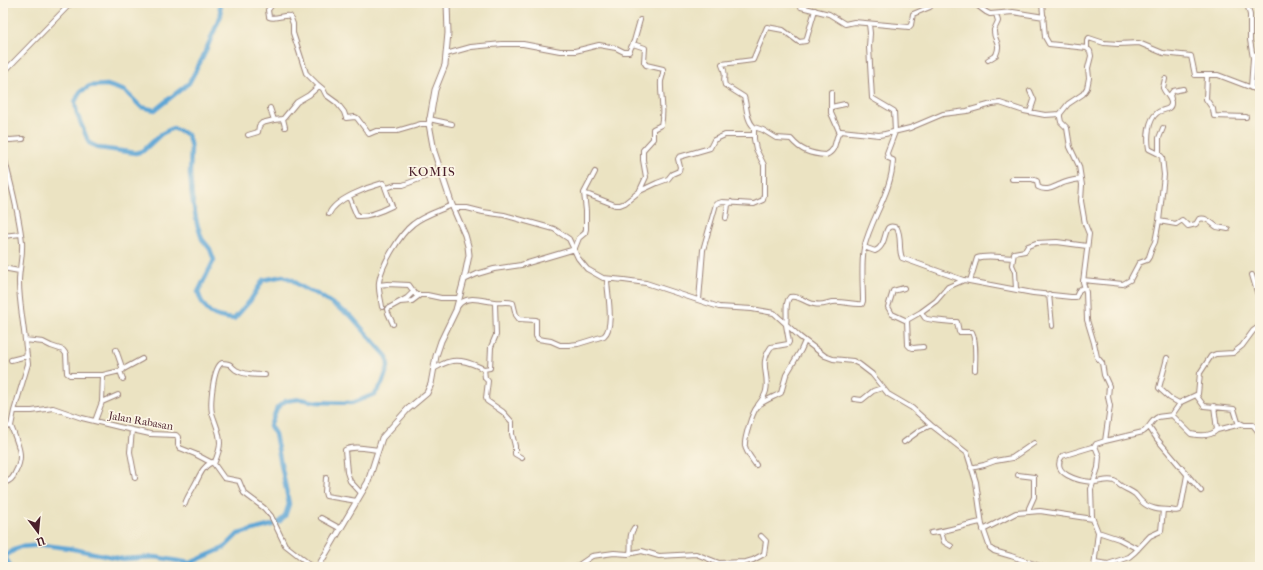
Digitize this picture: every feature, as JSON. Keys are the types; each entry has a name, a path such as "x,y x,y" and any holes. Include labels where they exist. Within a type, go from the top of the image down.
{"main road":[{"path":"318,567 370,477 384,435 411,406 423,397 431,384 433,369 441,341 456,310 464,280 469,255 468,246 434,151 429,122 435,90 445,65 448,33 447,3"}],"street":[{"path":"3,73 71,3"},
{"path":"272,3 268,10 270,18 288,15 291,17 293,24 292,32 306,70 327,95 338,103 346,118 357,118 369,134 376,131 397,131 429,122 452,124"},
{"path":"799,3 801,7 829,14 845,24 854,22 909,27 911,25 913,14 930,7 932,3"},
{"path":"974,3 986,12 996,14 1013,12 1044,17"},
{"path":"1042,3 1045,38 1049,44 1087,48"},
{"path":"1247,3 1250,15 1250,40 1253,55 1251,88"},
{"path":"699,300 703,250 716,204 731,202 754,204 763,200 764,195 764,165 756,148 754,127 749,118 744,97 725,85 724,82 726,73 722,64 753,60 768,27 783,30 799,42 806,41 815,10"},
{"path":"988,60 996,55 999,48 994,33 994,28 998,21 996,14"},
{"path":"446,54 471,47 502,44 523,44 560,51 575,51 599,45 616,48 627,53 633,44 640,20"},
{"path":"756,465 745,444 754,412 765,396 767,390 764,367 765,358 771,347 788,344 788,331 786,324 787,301 790,297 794,296 810,303 822,305 832,302 862,304 864,247 890,180 893,160 888,158 887,153 895,132 894,111 872,98 869,24"},
{"path":"1105,440 1110,406 1108,397 1109,386 1104,375 1102,363 1097,357 1087,320 1086,292 1083,280 1089,234 1085,224 1081,201 1079,164 1072,152 1068,131 1066,126 1061,122 1060,114 1068,104 1083,94 1087,88 1089,78 1088,68 1091,56 1090,51 1087,48 1088,40 1090,38 1104,43 1118,44 1139,43 1163,53 1191,56 1194,75 1218,75 1260,91"},
{"path":"633,44 645,48 644,62 646,65 663,69 664,71 661,82 662,121 661,125 652,128 653,139 643,150 646,177 640,191"},
{"path":"1253,55 1260,54"},
{"path":"1207,76 1206,99 1213,109 1214,116 1246,117"},
{"path":"1165,79 1163,88 1170,102"},
{"path":"283,120 297,102 309,95 319,86"},
{"path":"1083,280 1088,282 1094,281 1119,285 1123,284 1130,280 1138,264 1149,257 1155,242 1159,221 1164,175 1162,157 1149,149 1150,124 1156,113 1168,109 1170,95 1172,92 1183,89"},
{"path":"1030,91 1034,100 1030,112"},
{"path":"754,127 763,130 776,138 791,139 801,149 812,153 824,155 829,154 835,148 839,131 832,115 831,92"},
{"path":"831,107 845,104"},
{"path":"839,131 879,135 910,128 943,114 967,111 992,104 1000,104 1030,112 1060,114"},
{"path":"270,108 274,120"},
{"path":"3,118 3,124"},
{"path":"248,135 258,132 259,126 262,123 274,120 283,120"},
{"path":"283,120 285,127"},
{"path":"1159,154 1159,138 1163,128"},
{"path":"584,193 615,205 625,203 640,191 657,182 668,180 672,174 679,171 679,157 710,148 714,140 726,135 754,135"},
{"path":"3,139 23,139"},
{"path":"3,152 21,234 22,254 19,271 19,288 28,356 27,369 17,399 11,426 20,455 20,462 14,478 3,483"},
{"path":"386,187 388,188 395,185 403,185 441,171"},
{"path":"575,248 579,238 586,229 584,193 595,172"},
{"path":"1012,179 1032,179 1037,182 1038,187 1043,190 1081,179"},
{"path":"329,214 333,207 349,197 382,183 384,183 386,187 392,206 379,212 364,216 357,216 349,197"},
{"path":"726,218 728,205 731,202"},
{"path":"382,307 379,285 382,271 390,254 408,229 416,222 453,206 504,215 554,228 569,239 575,248 578,258 587,269 597,276 607,279 646,283 719,307 764,311 774,314 829,358 853,361 859,364 872,374 890,396 912,408 931,426 966,452 969,456 976,482 981,522 990,548 992,550 1043,567"},
{"path":"1159,221 1176,224 1182,220 1188,226 1196,224 1199,219 1203,218 1217,227 1228,229"},
{"path":"864,247 875,251 885,239 887,228 892,226 897,228 899,231 902,258 964,280 1033,293 1074,297 1079,290 1084,287"},
{"path":"3,236 21,234"},
{"path":"1016,289 1015,272 1012,265 1014,253 1025,251 1028,246 1036,243 1063,242 1087,246"},
{"path":"464,280 494,269 521,265 575,248"},
{"path":"970,281 977,258 984,256 1013,258"},
{"path":"3,268 19,271"},
{"path":"1252,275 1260,302"},
{"path":"456,310 462,302 469,299 513,303 516,315 519,319 536,320 536,336 538,339 551,341 560,345 578,344 604,336 607,333 610,301 607,291 607,279"},
{"path":"923,346 913,348 908,344 908,318 921,312 936,301 948,288 964,280"},
{"path":"379,285 387,284 409,286 416,295 441,298 459,298"},
{"path":"904,288 893,291 888,307 892,314 907,321"},
{"path":"393,324 387,310 413,292"},
{"path":"1049,294 1052,326"},
{"path":"400,302 412,301 421,295"},
{"path":"433,369 446,362 453,361 464,361 484,369 490,368 491,347 496,335 495,302"},
{"path":"921,312 924,318 928,320 935,319 956,322 959,332 972,332 974,338 975,370"},
{"path":"1196,395 1198,391 1200,373 1211,356 1233,353 1242,346 1253,331 1260,326"},
{"path":"25,340 43,342 62,349 66,354 66,371 68,374 103,375 122,370 142,359"},
{"path":"757,407 781,393 786,375 801,350 805,340"},
{"path":"116,350 123,379"},
{"path":"11,360 28,356"},
{"path":"1167,358 1159,388 1170,398 1179,403"},
{"path":"184,504 196,484 204,466 213,463 219,452 220,442 218,430 212,410 214,376 219,365 222,363 230,364 236,370 253,375 265,374"},
{"path":"484,369 485,378 488,381 487,401 503,412 512,422 515,454 522,458"},
{"path":"95,421 102,402 103,375"},
{"path":"854,399 862,400 872,391 882,388"},
{"path":"1187,475 1181,508 1177,511 1163,510 1151,508 1145,505 1134,493 1122,487 1115,481 1110,480 1093,482 1070,477 1062,473 1060,469 1060,459 1067,453 1095,446 1096,444 1105,440 1143,432 1157,418 1172,415 1179,403 1186,398 1196,395"},
{"path":"1196,395 1204,406 1234,409 1237,421 1242,424"},
{"path":"102,402 118,396"},
{"path":"1214,406 1217,430"},
{"name":"Jalan Rabasan","path":"14,411 53,408 77,417 132,430 178,437 178,444 180,448 213,463 224,478 239,481 244,493 266,511 274,522 285,545 313,567"},
{"path":"1172,415 1191,434 1209,435 1217,430 1242,424 1253,424 1260,434"},
{"path":"3,427 11,426"},
{"path":"904,442 919,431 931,426"},
{"path":"1148,427 1201,491"},
{"path":"132,430 130,452 135,478"},
{"path":"971,468 1012,458 1034,443"},
{"path":"1095,446 1099,456 1099,462 1091,489 1093,519 1098,532 1095,565 1111,563 1129,557 1150,536 1162,531 1163,510"},
{"path":"361,493 352,485 349,479 345,450 354,448 378,450"},
{"path":"1018,475 1033,476 1034,478 1034,499 1029,512"},
{"path":"326,478 326,495 357,501"},
{"path":"983,530 1016,513 1037,510 1093,519"},
{"path":"321,518 341,529"},
{"path":"931,533 981,522"},
{"path":"630,553 630,536 634,528"},
{"path":"941,532 944,542 951,546"},
{"path":"1098,532 1119,539 1138,549"},
{"path":"576,567 594,556 614,552 630,553 642,551 659,556 696,554 719,563 753,560 764,555 766,541 761,536"},
{"path":"733,562 735,567"}],"waterway":[{"path":"10,567 5,556 19,547 44,545 68,548 123,559 155,557 190,563 224,548 238,534 279,522 285,516 289,504 275,434 270,426 277,408 285,401 300,399 317,402 352,403 375,394 382,384 388,367 387,357 351,316 317,294 298,285 293,280 283,276 263,280 250,301 234,319 215,315 203,305 198,292 214,260 210,249 202,239 197,224 192,197 190,174 191,148 188,135 173,128 161,134 143,151 136,153 99,148 89,143 77,114 75,102 80,92 90,86 107,85 125,91 141,107 155,110 189,83 203,57 221,15 219,3"}],"district":[{"name":"KOMIS","path":"432,171"}]}
